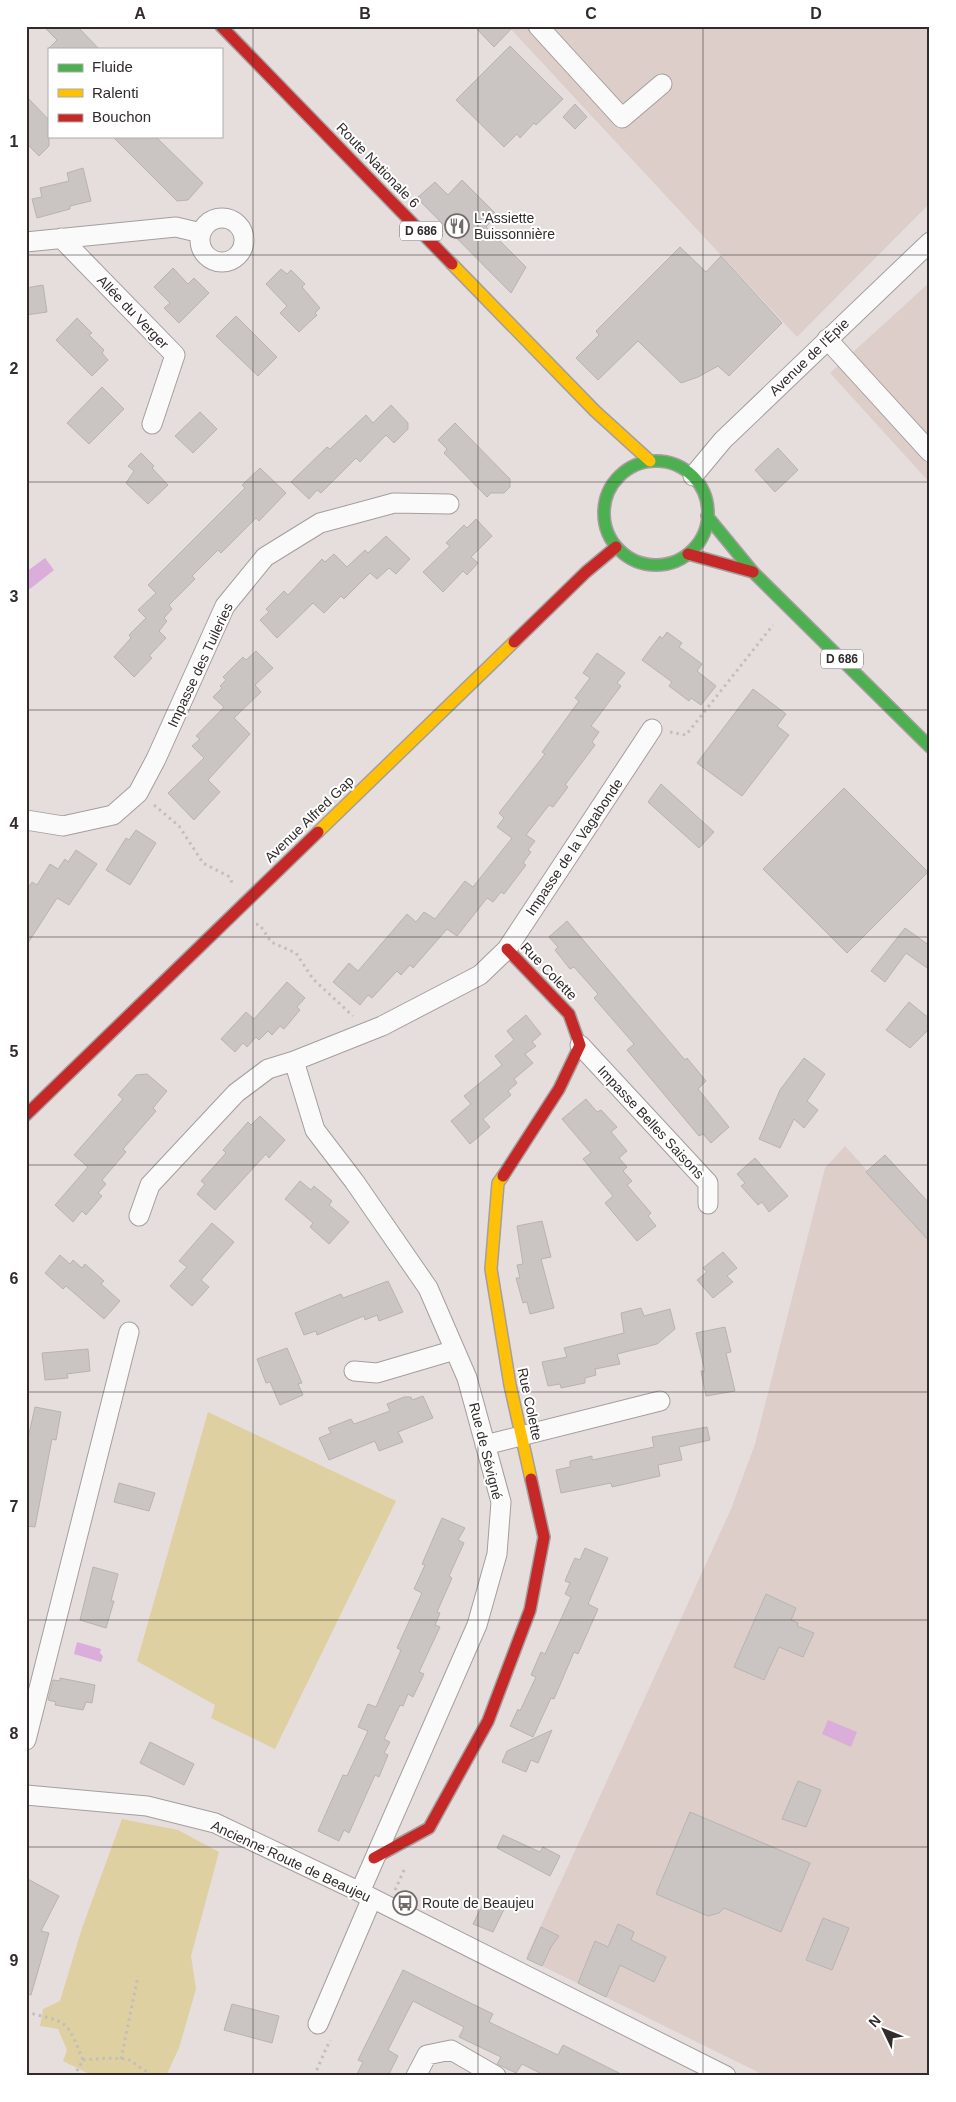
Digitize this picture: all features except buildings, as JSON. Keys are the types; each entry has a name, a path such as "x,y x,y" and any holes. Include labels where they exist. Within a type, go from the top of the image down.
{"street":[{"name":"Route Nationale 6","path":"221,26 596,411 650,461"},
{"path":"538,26 622,118 662,84"},
{"path":"26,242 176,227 201,233"},
{"name":"Allée du Verger","path":"61,238 175,355 152,424"},
{"name":"Avenue de l'Épie","path":"693,476 723,440 930,242"},
{"path":"827,339 930,452"},
{"name":"Route Nationale 6","path":"596,411 606,438"},
{"path":"650,461 666,462 680,467 693,476 701,488 706,502 707,516 704,531 698,544 688,554 674,562 658,565 643,563 628,557 616,547 608,533 604,518 605,502 619,470 650,461"},
{"name":"Impasse des Tuileries","path":"26,820 63,826 114,815 138,793 156,759 225,606 265,557 320,523 394,502 449,504"},
{"name":"D 686","path":"707,516 753,572 930,747"},
{"name":"Avenue Alfred Gap","path":"26,1115 586,572 616,547"},
{"path":"688,554 753,572"},
{"name":"Impasse de la Vagabonde","path":"139,1216 150,1185 236,1093 268,1069 369,1033 480,976 506,948 652,729"},
{"name":"Rue Colette","path":"374,1858 429,1828 488,1721 530,1610 544,1536 510,1385 491,1269 498,1183 559,1089 580,1045 570,1014 506,948"},
{"name":"Impasse Belles Saisons","path":"580,1045 708,1183 708,1204"},
{"name":"Rue de Sévigné","path":"294,1061 315,1130 354,1181 428,1288 467,1378 501,1502 497,1554 477,1625 374,1858 366,1895 318,2024"},
{"path":"26,1740 129,1332"},
{"path":"354,1371 377,1373 455,1350"},
{"path":"485,1444 660,1401"},
{"name":"Ancienne Route de Beaujeu","path":"26,1796 147,1806 215,1824 366,1895 726,2076"},
{"path":"416,2076 428,2055 451,2050 496,2076"}],"path":[{"path":"652,729 686,735 788,606"},
{"path":"121,2059 138,1976"},
{"path":"26,2012 61,2021 69,2028 83,2060"},
{"path":"83,2060 128,2059 154,2076"},
{"path":"74,2076 83,2060"}],"shaded area":[{"path":"508,26 930,26 930,203 797,337"},
{"path":"930,282 930,483 830,373"},
{"path":"45,558 54,570 30,589 26,585 26,572"},
{"path":"845,1146 930,1240 930,2076 766,2076 526,1958 731,1509 755,1444 825,1168"},
{"path":"208,1412 396,1501 275,1749 211,1718 215,1705 137,1661"},
{"path":"77,1642 101,1649 100,1653 103,1656 101,1662 74,1654"},
{"path":"828,1720 857,1732 851,1747 822,1734"},
{"path":"122,1819 178,1830 219,1852 191,1956 196,1989 179,2048 166,2076 98,2076 89,2074 63,2061 67,2050 58,2029 40,2026 43,2009 60,2001 82,1928"}],"traffic: fast":[{"path":"656,461 676,465 693,476 704,493 708,513 704,533 693,550 676,561 656,565 636,561 619,550 608,533 604,513 608,493 619,476 636,465 656,461"},
{"path":"707,516 753,572 930,747"}],"traffic: slow":[{"path":"452,264 595,411 650,461"},
{"path":"318,832 514,642"},
{"path":"503,1176 498,1183 491,1269 510,1385 531,1479"}],"traffic: jam":[{"path":"221,26 452,264"},
{"path":"514,642 586,572 616,547"},
{"path":"688,554 753,572"},
{"path":"26,1115 318,832"},
{"path":"503,1176 559,1089 580,1045 569,1014 507,949"},
{"path":"374,1858 429,1828 488,1721 530,1610 544,1537 531,1479"}],"place":[{"name":"L'Assiette Buissonnière","path":"457,226"},
{"name":"Route de Beaujeu","path":"405,1903"}]}
